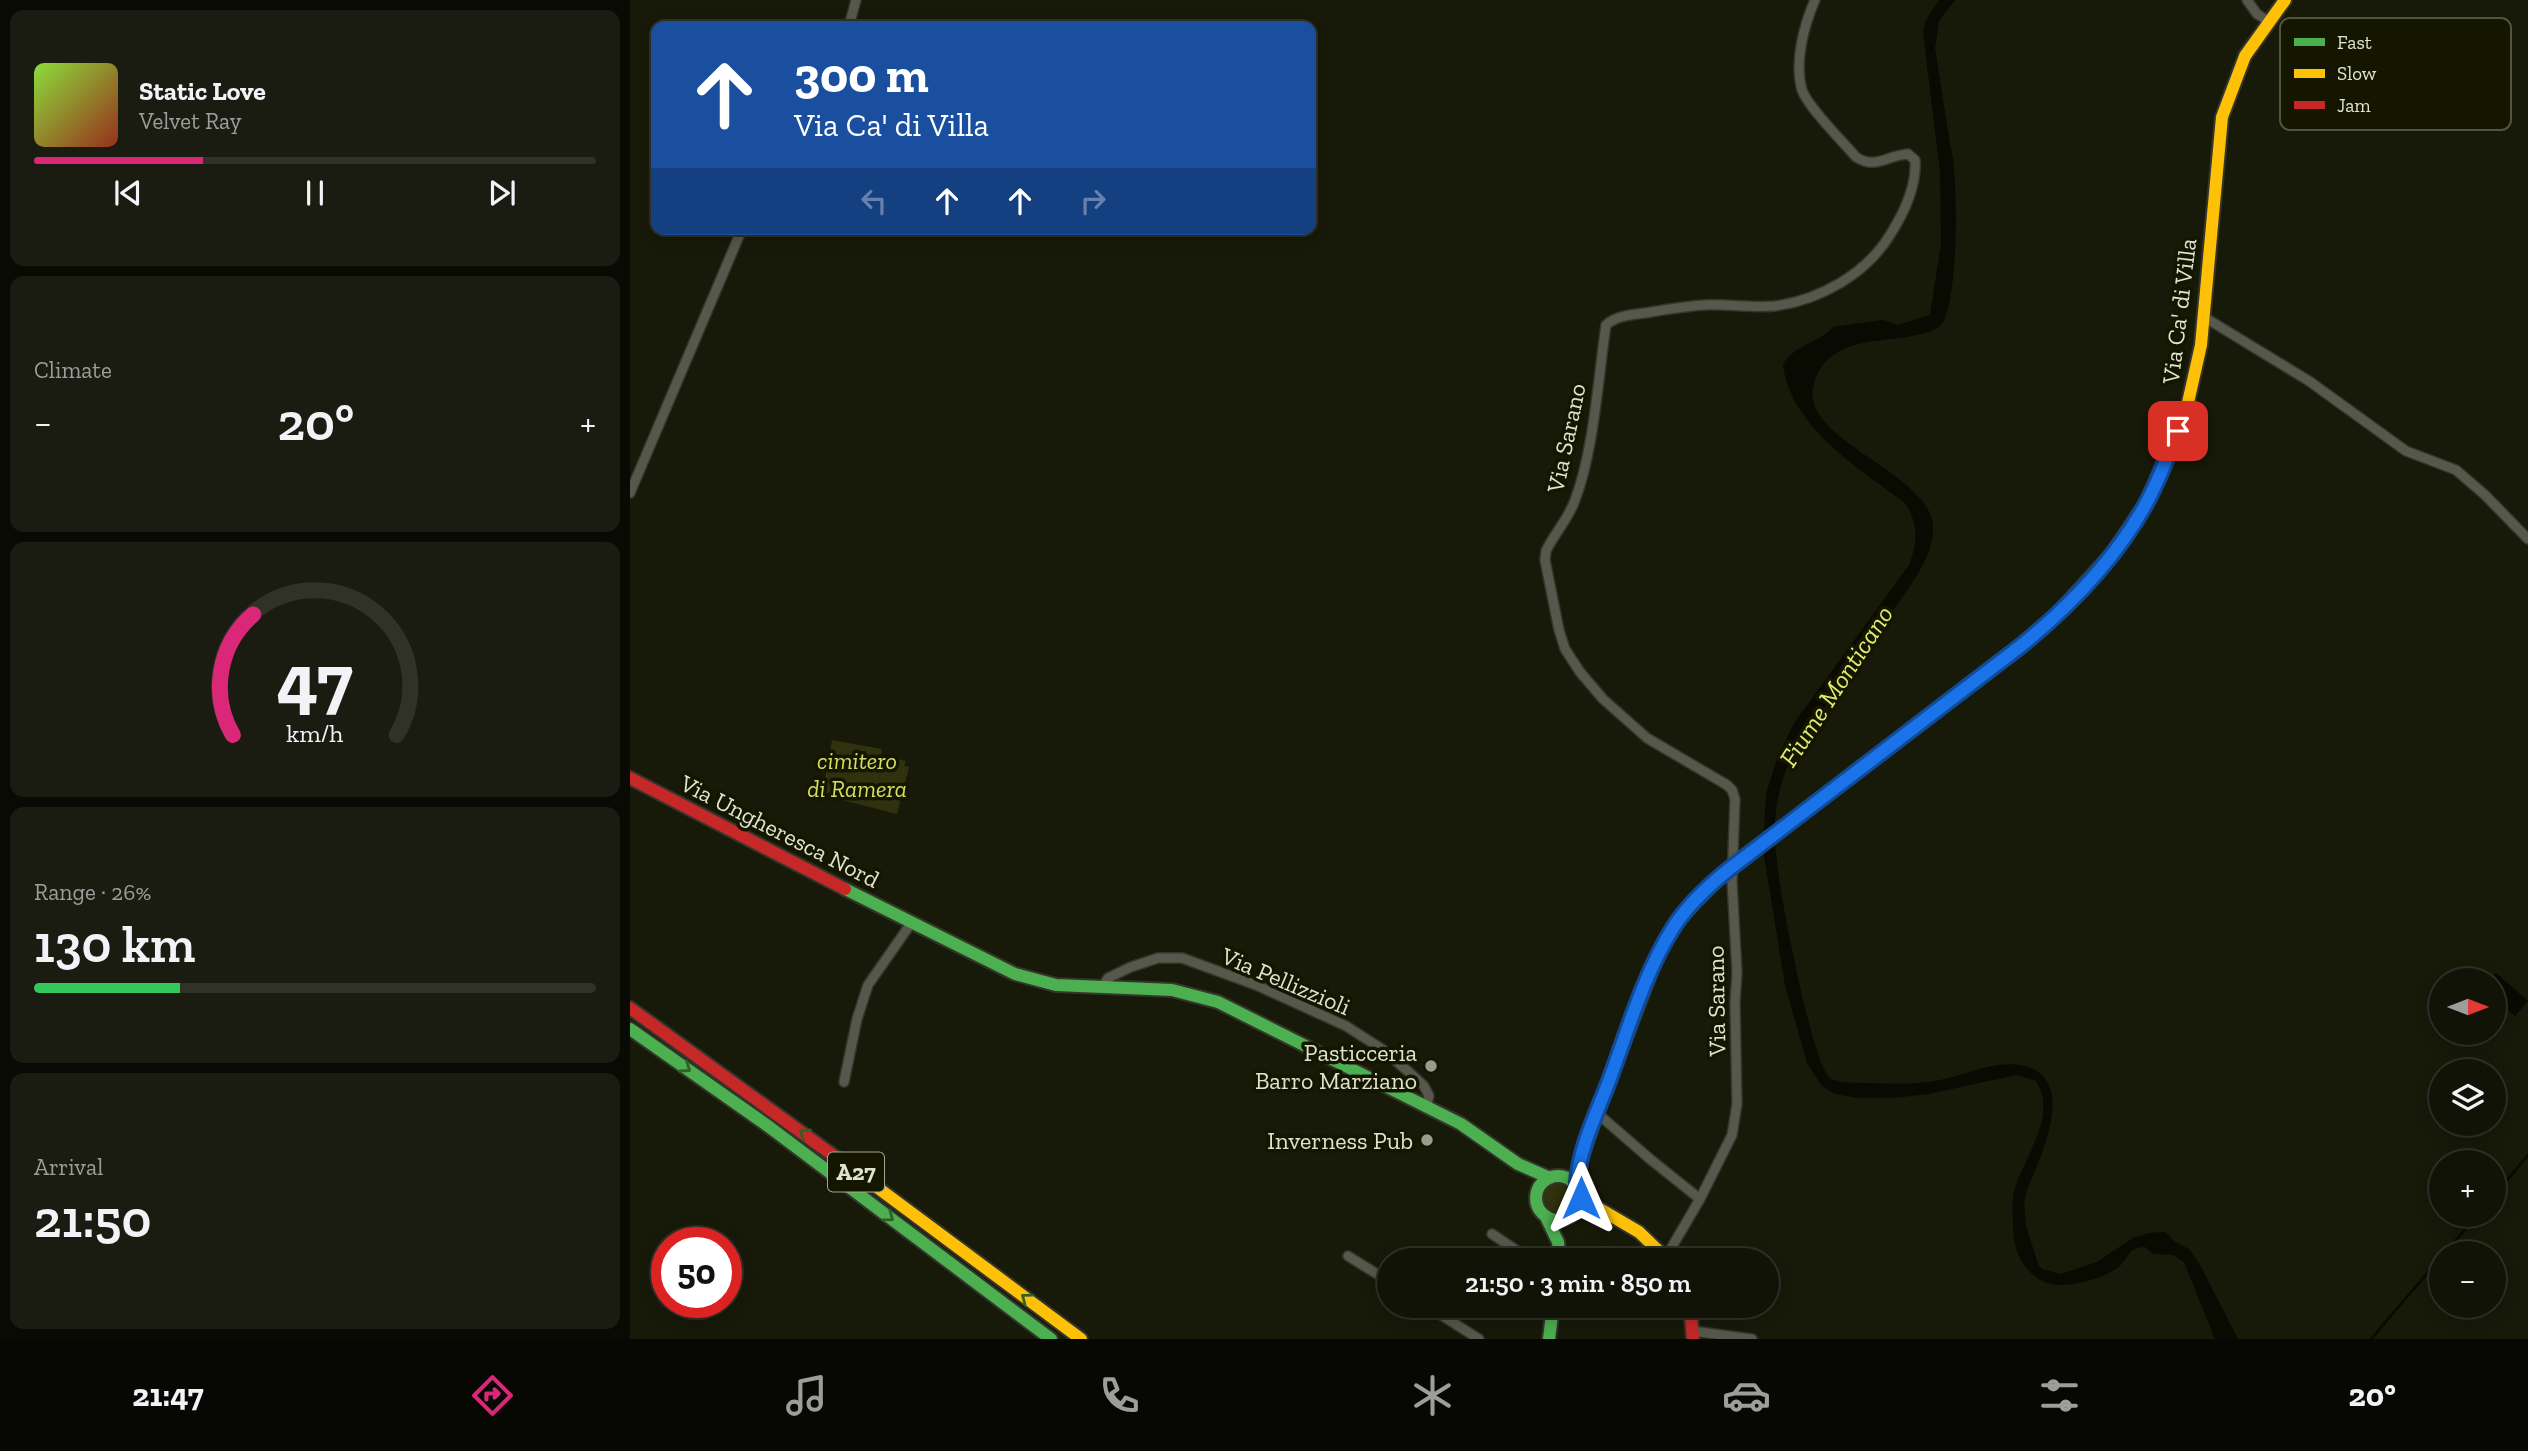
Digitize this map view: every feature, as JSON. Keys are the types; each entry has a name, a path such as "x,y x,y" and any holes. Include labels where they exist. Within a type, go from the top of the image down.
{"main road":[{"name":"Via Ca' di Villa","path":"1579,1192 1582,1157 1597,1113 1658,954 1681,917 1722,875 2038,632 2073,598 2113,552 2147,501 2187,407 2201,345 2222,117 2245,56 2285,0"},
{"name":"Via Ungheresca Nord","path":"630,778 1014,974 1056,985 1172,989 1218,1002 1469,1129 1518,1164 1556,1177"},
{"name":"A27","path":"630,1007 786,1119 1081,1339"},
{"name":"A27","path":"630,1028 768,1126 1051,1339"},
{"path":"1558,1248 1556,1233 1537,1206 1537,1192 1540,1186 1582,1157"},
{"name":"Via Ungheresca Nord","path":"1518,1164 1537,1192"},
{"path":"1556,1177 1634,1229 1656,1248"},
{"path":"1546,1217 1559,1221 1572,1216 1580,1205 1579,1192"},
{"path":"1549,1339 1552,1318"}],"street":[{"path":"850,21 856,0"},
{"name":"Via Sarano","path":"1673,1248 1732,1135 1737,1104 1737,973 1732,881 1735,799 1727,785 1647,738 1602,699 1580,671 1565,649 1559,630 1545,560 1546,551 1575,502 1593,421 1606,326 1614,318 1703,305 1774,306 1805,298 1835,286 1854,274 1881,251 1897,225 1911,193 1916,160 1908,154 1899,154 1877,163 1865,163 1856,157 1802,92 1799,69 1802,44 1815,0"},
{"path":"2246,0 2257,14 2268,21"},
{"path":"630,493 740,235"},
{"path":"2204,317 2309,381 2406,451 2456,470 2528,539"},
{"path":"844,1082 857,1018 868,985 912,922"},
{"name":"Via Pellizzioli","path":"1102,988 1108,978 1118,972 1165,957 1182,958 1222,972 1330,1017 1382,1049 1423,1086 1429,1097 1426,1107"},
{"path":"1597,1113 1700,1199"},
{"path":"1492,1234 1513,1248"},
{"path":"1348,1256 1377,1274"},
{"path":"1446,1318 1479,1339"},
{"path":"1693,1335 1752,1339"}],"green space":[{"name":"cimitero di Ramera","path":"832,740 882,749 881,755 906,761 904,766 909,767 897,814 822,795"},
{"path":"1559,1182 1571,1186 1575,1198 1571,1210 1559,1214 1547,1210 1543,1198 1547,1186"}],"water":[{"name":"Fiume Monticano","path":"1939,0 1955,0 1939,21 1935,48 1955,181 1956,239 1951,294 1946,314 1940,326 1930,331 1868,342 1841,350 1829,358 1820,369 1814,384 1814,404 1825,423 1913,491 1928,510 1933,530 1929,551 1919,572 1803,738 1790,762 1778,797 1775,819 1778,871 1807,1017 1823,1067 1834,1080 1922,1083 2010,1064 2038,1072 2049,1084 2051,1120 2024,1205 2026,1226 2038,1264 2042,1269 2061,1274 2097,1262 2133,1238 2164,1232 2173,1241 2189,1249 2238,1339 2215,1339 2184,1262 2173,1255 2153,1254 2145,1247 2134,1249 2121,1265 2111,1272 2068,1285 2047,1283 2028,1270 2018,1255 2015,1243 2013,1201 2015,1188 2042,1121 2042,1094 2036,1081 2016,1075 1929,1094 1892,1098 1858,1098 1835,1094 1822,1086 1807,1063 1785,985 1763,849 1766,794 1777,759 1794,723 1909,565 1916,532 1904,502 1848,460 1812,426 1798,407 1788,386 1783,364 1795,352 1833,327 1882,320 1898,325 1930,315 1941,244 1940,171 1923,32 1926,20"},
{"path":"2506,982 2528,1001 2515,1016 2506,1008"}],"waterway":[{"path":"2506,1182 2528,1155"},
{"path":"2455,1241 2467,1227"},
{"path":"2371,1339 2429,1271"}],"traffic: fast":[{"path":"1813,805 2022,645 2056,615 2113,552 2147,501 2172,442"},
{"path":"845,889 1015,974 1056,985 1172,990 1218,1002 1461,1124 1518,1164 1550,1178"},
{"path":"630,1029 768,1126 1051,1339"},
{"path":"1558,1176 1574,1182 1580,1198 1574,1214 1558,1220 1542,1214 1536,1198 1542,1182 1558,1176"},
{"path":"1546,1217 1559,1248"},
{"path":"1549,1339 1552,1318"}],"traffic: slow":[{"path":"2172,442 2187,407 2201,345 2222,117 2245,56 2285,0"},
{"path":"1722,875 1813,805"},
{"path":"874,1185 1081,1339"},
{"path":"1581,1198 1639,1232 1656,1248"}],"traffic: jam":[{"path":"630,778 845,889"},
{"path":"1577,1186 1582,1157 1597,1113 1658,954 1681,917 1722,875"},
{"path":"630,1008 874,1185"},
{"path":"1691,1318 1693,1339"}],"place":[{"name":"Pasticceria Barro Marziano","path":"1431,1066"},
{"name":"Inverness Pub","path":"1427,1140"}],"route":[{"path":"1581,1198 1577,1186 1582,1157 1646,984 1673,927 1706,889 1728,870 2022,645 2056,615 2113,552 2147,501 2178,431"}]}
